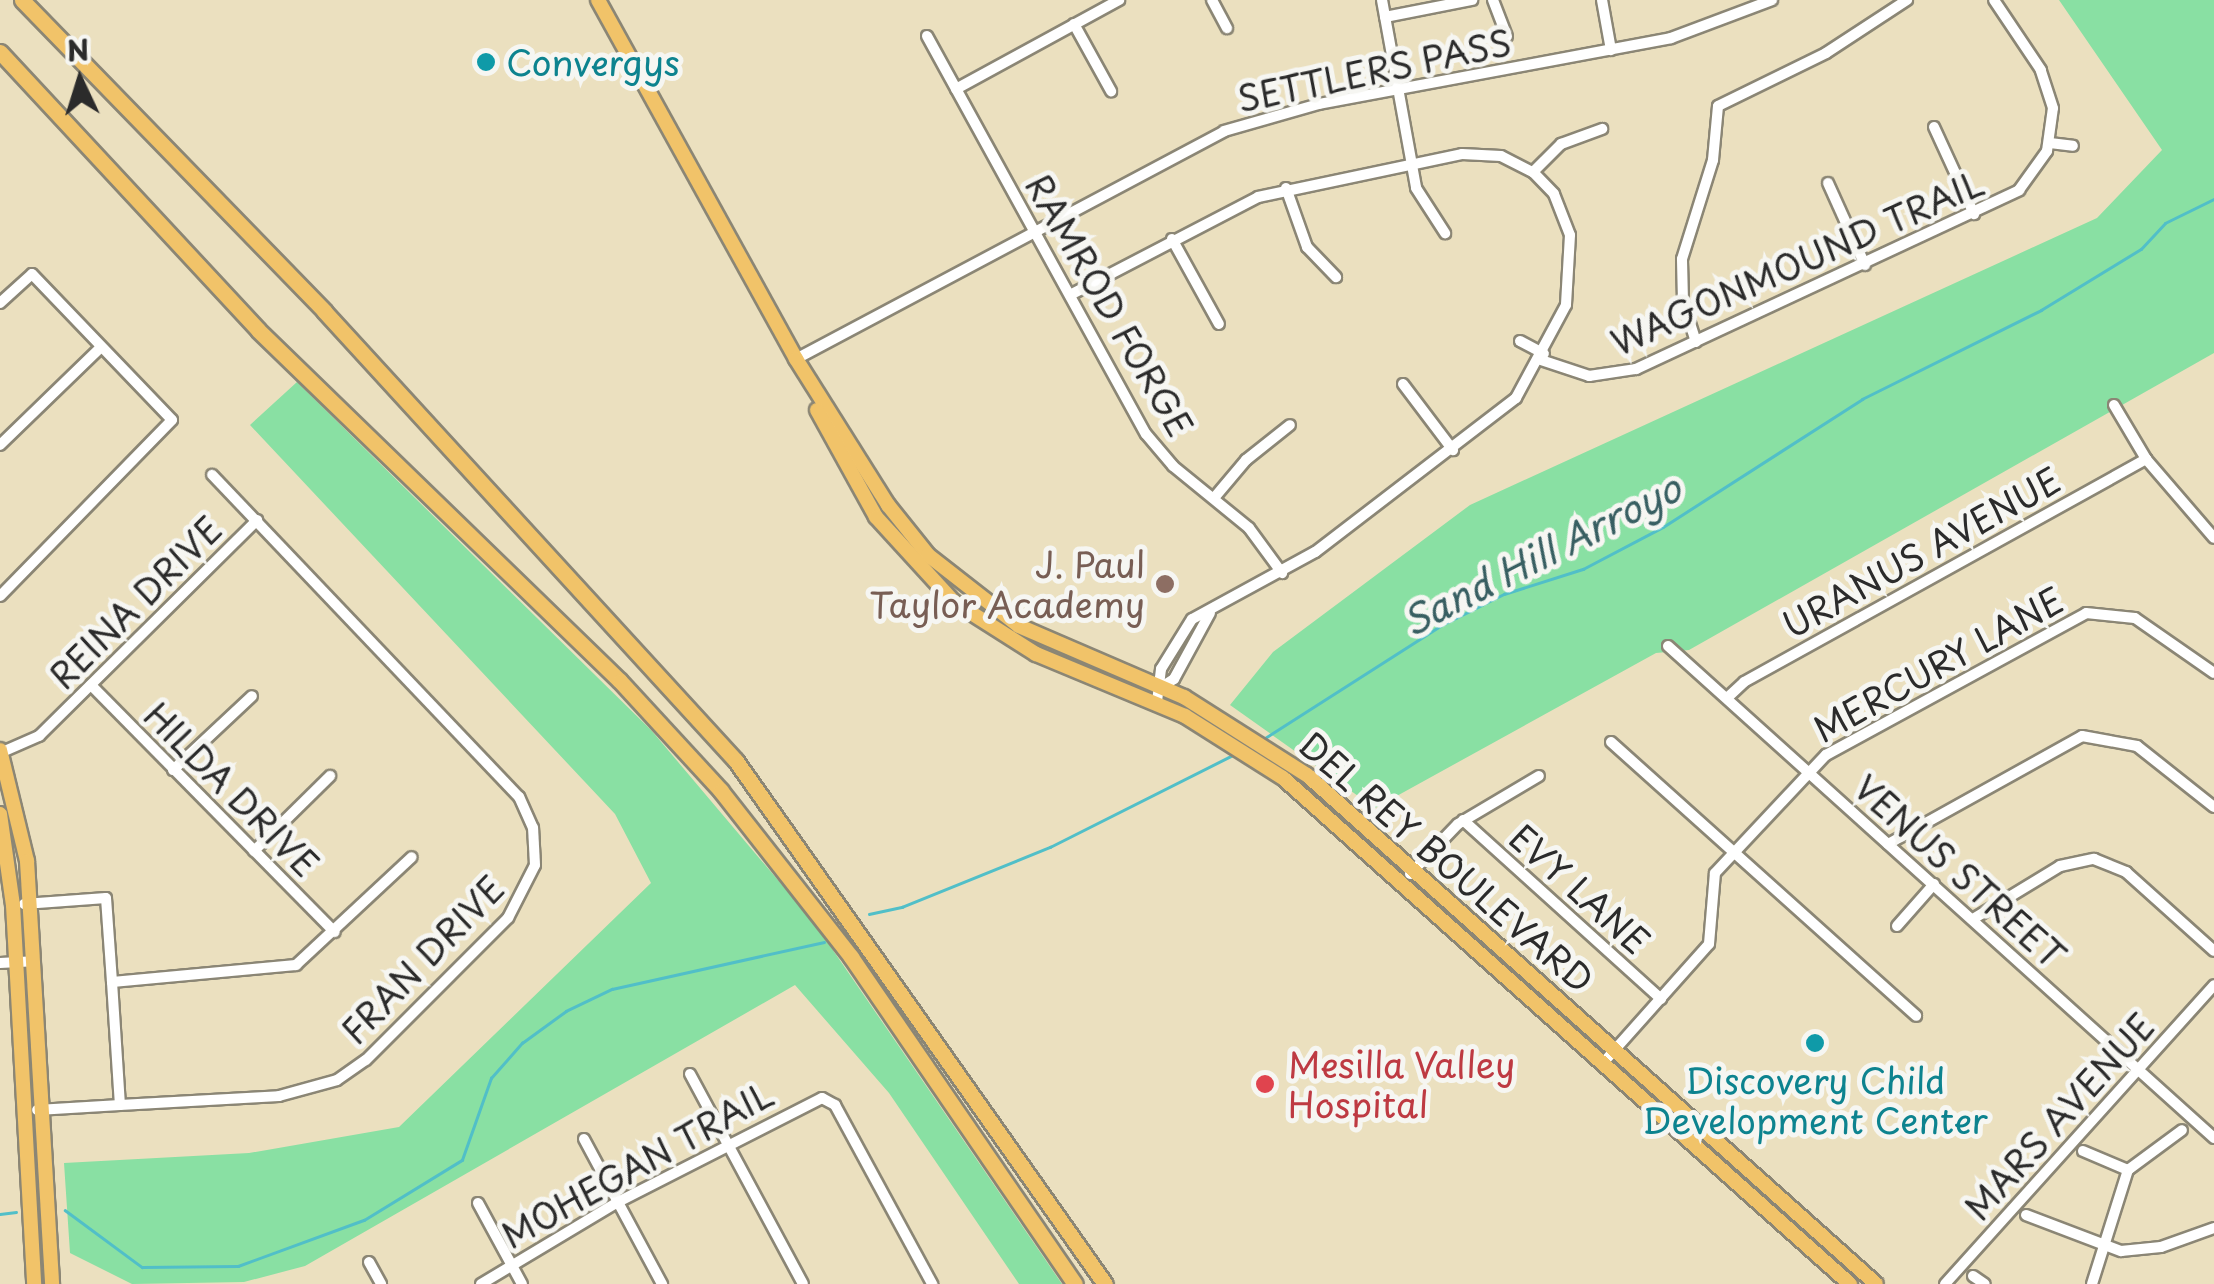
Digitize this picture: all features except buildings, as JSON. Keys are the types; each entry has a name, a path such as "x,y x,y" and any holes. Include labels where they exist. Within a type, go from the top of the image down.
{"highway":[{"path":"22,0 324,311 736,761 1105,1284"},
{"path":"0,52 258,330 620,681 721,791 851,957 1075,1284"}],"main road":[{"name":"DEL REY BOULEVARD","path":"598,0 796,359 867,504 929,580 1022,646 1186,716 1283,778 1850,1284"},
{"name":"DEL REY BOULEVARD","path":"796,359 888,504 952,578 1033,634 1163,686 1227,720 1320,785 1876,1284"},
{"path":"0,752 16,804 30,904 52,1284"},
{"path":"0,812 13,905 8,962 25,1111 34,1284"},
{"path":"1575,1037 1615,1050 1618,1076 1633,1076 1668,1107 1684,1112"},
{"path":"1706,1155 1717,1142"},
{"path":"1726,1174 1737,1160"}],"street":[{"path":"956,89 1119,0"},
{"path":"1212,0 1228,28"},
{"path":"1382,0 1421,201 1445,232"},
{"path":"1384,17 1472,0"},
{"path":"1492,0 1507,36"},
{"path":"1602,0 1612,50"},
{"name":"SETTLERS PASS","path":"796,359 1224,131 1398,90 1694,32 1772,0"},
{"path":"1696,342 1684,301 1682,260 1713,160 1718,106 1826,53 1907,0"},
{"path":"1994,0 2048,85 2050,142 2074,146"},
{"path":"1074,24 1111,91"},
{"name":"RAMROD FORGE","path":"927,36 1152,443 1250,528 1282,574"},
{"path":"1934,127 1974,214"},
{"path":"1533,172 1561,144 1602,129"},
{"name":"WAGONMOUND TRAIL","path":"1520,341 1542,357 1579,374 1608,376 1696,342 1974,214 2026,183 2050,142"},
{"path":"1070,294 1172,238 1286,188 1481,152 1533,172 1559,204 1572,256 1569,296 1542,357 1510,405 1282,574 1192,619 1160,669 1163,686 1158,702"},
{"path":"1828,183 1865,265"},
{"path":"1286,188 1307,247 1336,278"},
{"path":"1172,238 1219,324"},
{"path":"0,303 32,274 172,420 0,596"},
{"path":"0,446 100,347"},
{"path":"1403,384 1453,450"},
{"path":"2114,405 2146,458 2214,538"},
{"path":"1214,498 1246,460 1290,425"},
{"name":"URANUS AVENUE","path":"1727,698 1744,682 2146,458"},
{"name":"FRAN DRIVE","path":"25,1111 279,1096 338,1080 366,1060 508,918 534,873 535,838 519,797 212,475"},
{"name":"REINA DRIVE","path":"0,752 39,736 257,520"},
{"name":"MERCURY LANE","path":"2108,598 2108,611"},
{"name":"MERCURY LANE","path":"1604,1062 1709,944 1710,885 1733,851 1807,771 2066,621 2108,611 2141,621 2214,673"},
{"path":"1163,686 1174,680 1210,612"},
{"name":"VENUS STREET","path":"1668,646 2214,1138"},
{"name":"HILDA DRIVE","path":"91,685 335,932"},
{"path":"173,770 252,696"},
{"path":"2102,722 2102,735"},
{"path":"1888,844 2059,743 2102,735 2145,750 2214,807"},
{"path":"1611,742 1916,1016"},
{"path":"254,851 330,776"},
{"path":"1403,882 1463,820 1539,776"},
{"path":"0,812 16,804"},
{"name":"EVY LANE","path":"1463,820 1660,999"},
{"path":"112,982 279,970 310,956 412,857"},
{"path":"1973,919 2060,866 2094,859 2126,872 2214,952"},
{"path":"1897,926 1934,884"},
{"path":"13,905 106,898 120,1105"},
{"path":"8,962 33,961"},
{"name":"MARS AVENUE","path":"1945,1284 2214,985"},
{"path":"690,1074 803,1284"},
{"name":"MOHEGAN TRAIL","path":"480,1284 618,1202 822,1098 835,1106 932,1284"},
{"path":"2092,1284 2128,1170 2182,1130"},
{"path":"584,1139 662,1284"},
{"path":"2083,1151 2128,1170"},
{"path":"478,1202 522,1284"},
{"path":"2026,1215 2103,1249 2151,1249 2214,1228"},
{"path":"368,1262 380,1284"},
{"path":"1973,1276 1985,1284"}],"green space":[{"path":"2059,0 2214,0 2214,353 1689,650 1656,653 1375,808 1230,705 1273,652 1470,505 2097,218 2162,150"},
{"path":"297,382 651,730 815,924 1062,1284 1019,1284 889,1093 795,985 305,1266 244,1282 132,1284 70,1253 64,1163 249,1153 399,1127 651,883 615,814 250,425"}],"waterway":[{"name":"Sand Hill Arroyo","path":"1262,740 1440,626 1504,594 1583,569 1663,527 1862,399 2041,310 2141,249 2165,223 2214,199"},
{"name":"Sand Hill Arroyo","path":"869,914 902,907 1050,847 1233,755"},
{"name":"Sand Hill Arroyo","path":"65,1210 142,1267 238,1266 364,1220 462,1160 491,1078 522,1043 566,1011 612,989 824,942"},
{"name":"Sand Hill Arroyo","path":"0,1214 16,1212"}],"place":[{"name":"Convergys","path":"486,62"},
{"name":"J. Paul Taylor Academy","path":"1165,584"},
{"name":"Discovery Child Development Center","path":"1815,1043"},
{"name":"Mesilla Valley Hospital","path":"1265,1084"}]}
